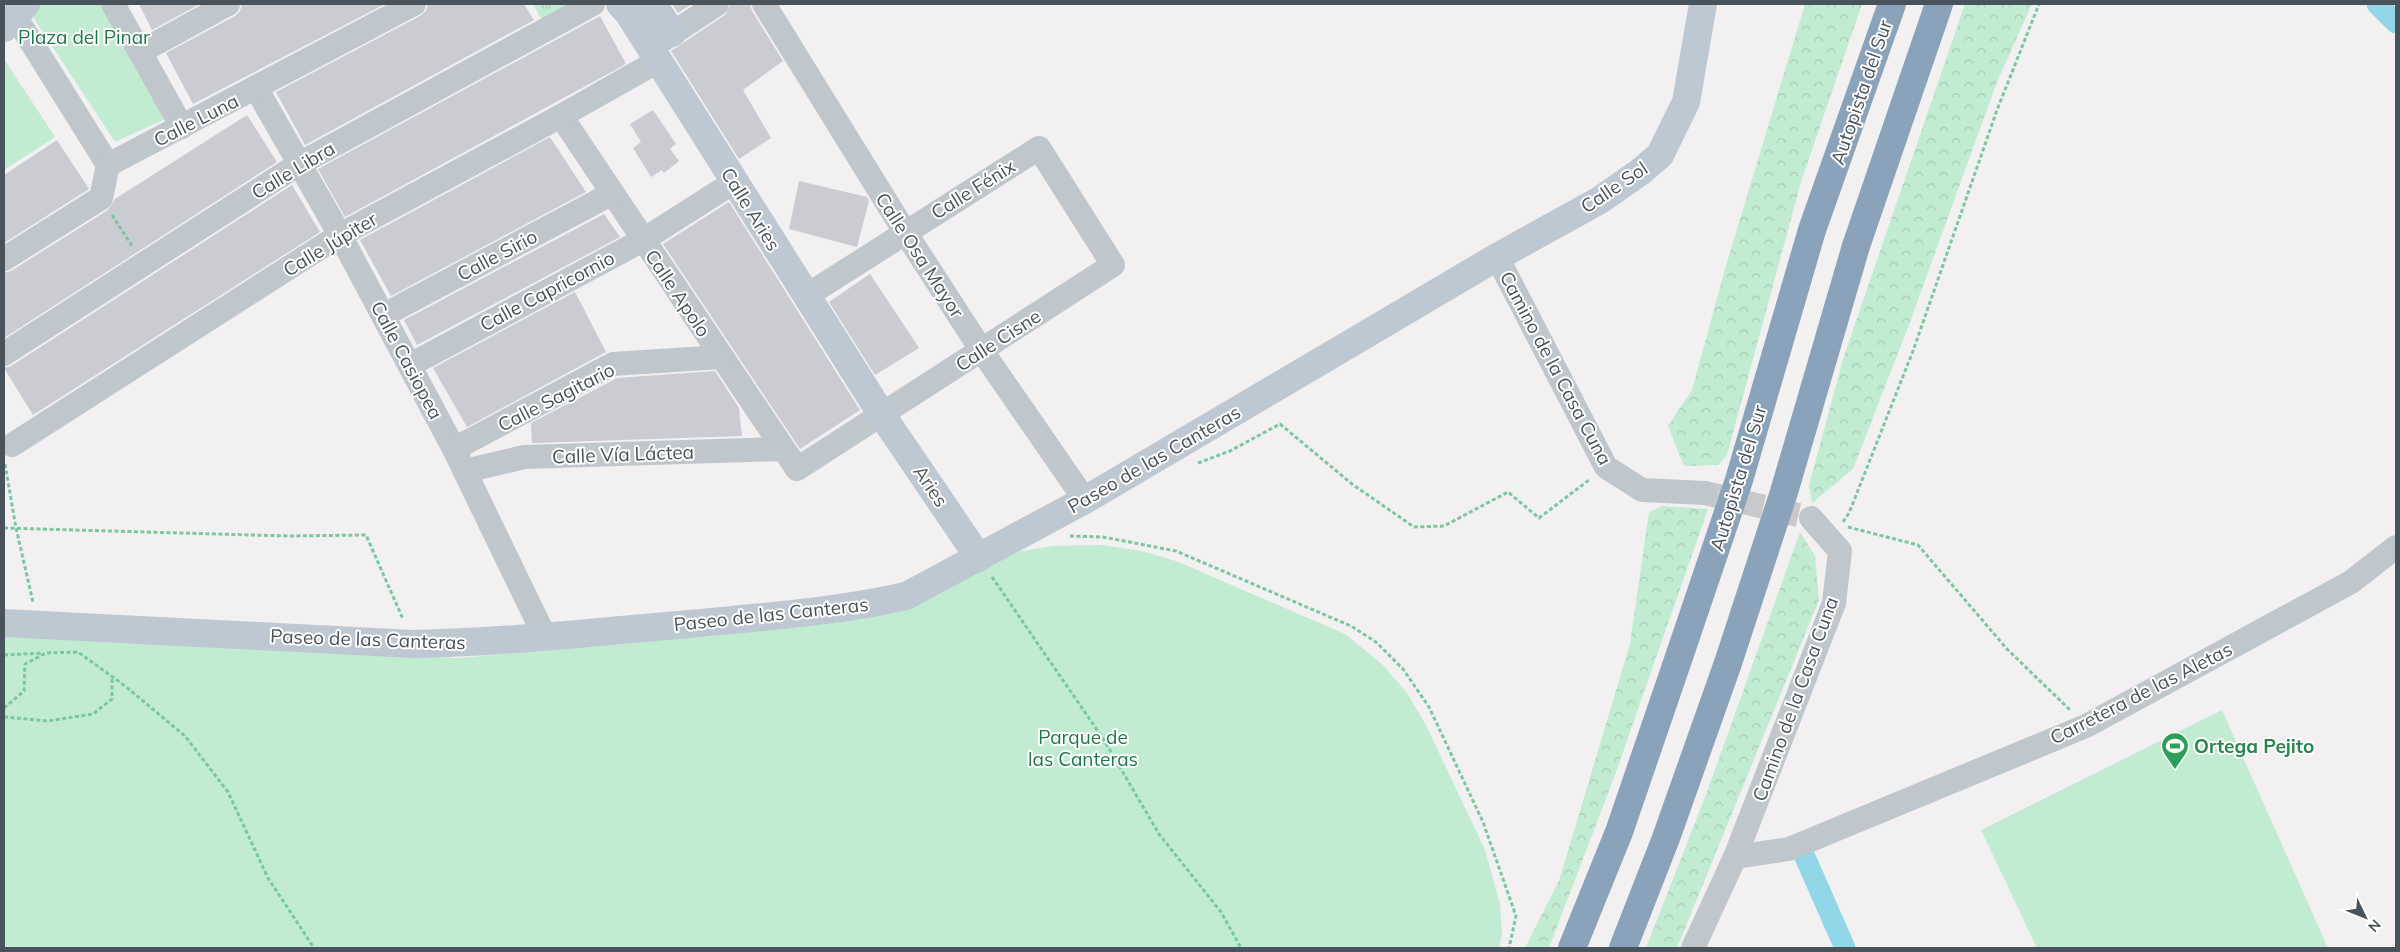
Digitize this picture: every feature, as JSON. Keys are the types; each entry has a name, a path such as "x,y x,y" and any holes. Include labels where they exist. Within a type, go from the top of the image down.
{"highway":[{"name":"Autopista del Sur","path":"1572,948 1619,832 1684,645 1739,480 1812,230 1892,4"},
{"path":"1623,948 1666,838 1728,663 1784,492 1856,246 1939,4"}],"street":[{"path":"113,4 182,127"},
{"path":"140,52 228,4"},
{"name":"Calle Luna","path":"108,165 414,4"},
{"name":"Calle Libra","path":"4,354 298,164 593,4"},
{"name":"Calle Aries","path":"620,4 629,14 882,415"},
{"path":"653,4 672,33"},
{"name":"Calle Júpiter","path":"12,444 340,235 561,116 654,54 672,33 717,4"},
{"name":"Calle Osa Mayor","path":"764,4 905,232 982,351 1084,500"},
{"name":"Calle Sol","path":"1456,282 1600,200 1640,172 1660,155 1686,102 1702,4"},
{"path":"4,259 101,198 108,165 15,16"},
{"name":"Calle Casiopea","path":"256,88 384,315 454,449 545,637"},
{"name":"Calle Apolo","path":"561,116 611,194 797,469"},
{"name":"Calle Fénix","path":"806,296 1039,148 1113,265"},
{"name":"Calle Capricornio","path":"410,365 643,240 734,182"},
{"name":"Calle Sirio","path":"384,315 611,194"},
{"name":"Camino de la Casa Cuna","path":"1497,257 1606,467 1642,490 1705,493"},
{"name":"Calle Cisne","path":"797,469 1113,265"},
{"name":"Paseo de las Canteras","path":"4,623 413,644 545,637 731,620 880,602 906,596 1046,522 1456,282"},
{"name":"Calle Sagitario","path":"454,449 613,364 721,357"},
{"name":"Aries","path":"882,415 979,558"},
{"name":"Calle Vía Láctea","path":"465,471 524,457 782,449"},
{"name":"Camino de la Casa Cuna","path":"1693,948 1735,857 1834,603 1840,551 1811,518"},
{"name":"Carretera de las Aletas","path":"1735,857 1789,849 2086,726 2351,582 2396,547"}],"path":[{"path":"2040,4 1997,110 1913,352 1849,513 1841,525 1918,545 2007,649 2086,726"},
{"path":"101,198 144,265"},
{"path":"1196,464 1230,451 1280,424 1352,484 1414,527 1444,526 1508,492 1539,518 1606,467"},
{"path":"12,444 5,464 16,528 38,626"},
{"path":"1046,522 1054,536 1103,537 1176,551 1351,626 1376,642 1403,669 1430,707 1483,822 1516,916 1508,948"},
{"path":"4,528 288,536 366,535 413,644"},
{"path":"979,558 1104,740 1159,834 1221,912 1241,948"},
{"path":"4,655 78,652 185,736 228,792 268,878 314,948"},
{"path":"4,708 24,691 25,664 46,653"},
{"path":"4,717 48,721 93,714 112,699 112,677"}],"green space":[{"name":"Plaza del Pinar","path":"40,4 102,4 165,119 115,142 31,14"},
{"path":"533,4 585,4 544,24"},
{"path":"1805,4 1862,4 1801,182 1727,455 1718,465 1684,466 1668,426 1692,390 1725,269"},
{"path":"1965,4 2032,4 1997,82 1910,322 1853,469 1812,503 1809,485 1844,356"},
{"path":"4,59 55,137 4,170"},
{"path":"1662,506 1708,509 1615,775 1549,948 1525,948 1559,881 1630,644 1649,512"},
{"path":"1800,532 1815,556 1819,600 1677,948 1646,948 1707,792"},
{"name":"Parque de las Canteras","path":"1101,545 1142,551 1176,561 1345,634 1383,665 1407,693 1426,725 1485,850 1500,904 1502,934 1499,948 4,948 4,637 460,658 839,622 901,611 1010,553 1053,546"},
{"name":"Ortega Pejito","path":"2222,710 2328,948 2037,948 1981,830"}],"building":[{"path":"139,4 200,4 152,30"},
{"path":"242,4 385,4 193,104 166,53 235,16 240,11"},
{"path":"428,4 524,4 534,20 305,145 276,92 420,16 426,11"},
{"path":"672,4 692,4 678,13"},
{"path":"731,4 750,4 752,11 783,61 743,90 771,138 739,159 671,51 725,15"},
{"path":"600,16 626,64 345,217 318,169"},
{"path":"653,110 676,144 670,149 679,161 664,173 662,170 651,177 633,148 641,142 630,124"},
{"path":"247,115 277,162 4,338 4,273 11,271 108,210 115,199"},
{"path":"550,137 586,192 391,296 360,240"},
{"path":"57,140 89,189 4,243 4,175"},
{"path":"799,181 867,197 869,201 857,247 789,229"},
{"path":"292,185 320,232 33,415 4,368 11,366"},
{"path":"729,202 860,410 800,449 663,244"},
{"path":"604,214 620,237 417,345 404,320"},
{"path":"870,274 919,348 875,375 829,302"},
{"path":"575,292 606,352 467,427 433,368"},
{"path":"715,371 739,408 742,436 532,443 531,423 617,378"}],"waterway":[{"path":"2377,4 2396,23"},
{"path":"1805,857 1845,948"}],"tunnel":[{"path":"1705,493 1811,518"}],"place":[{"name":"Ortega Pejito","path":"2175,770"}]}
